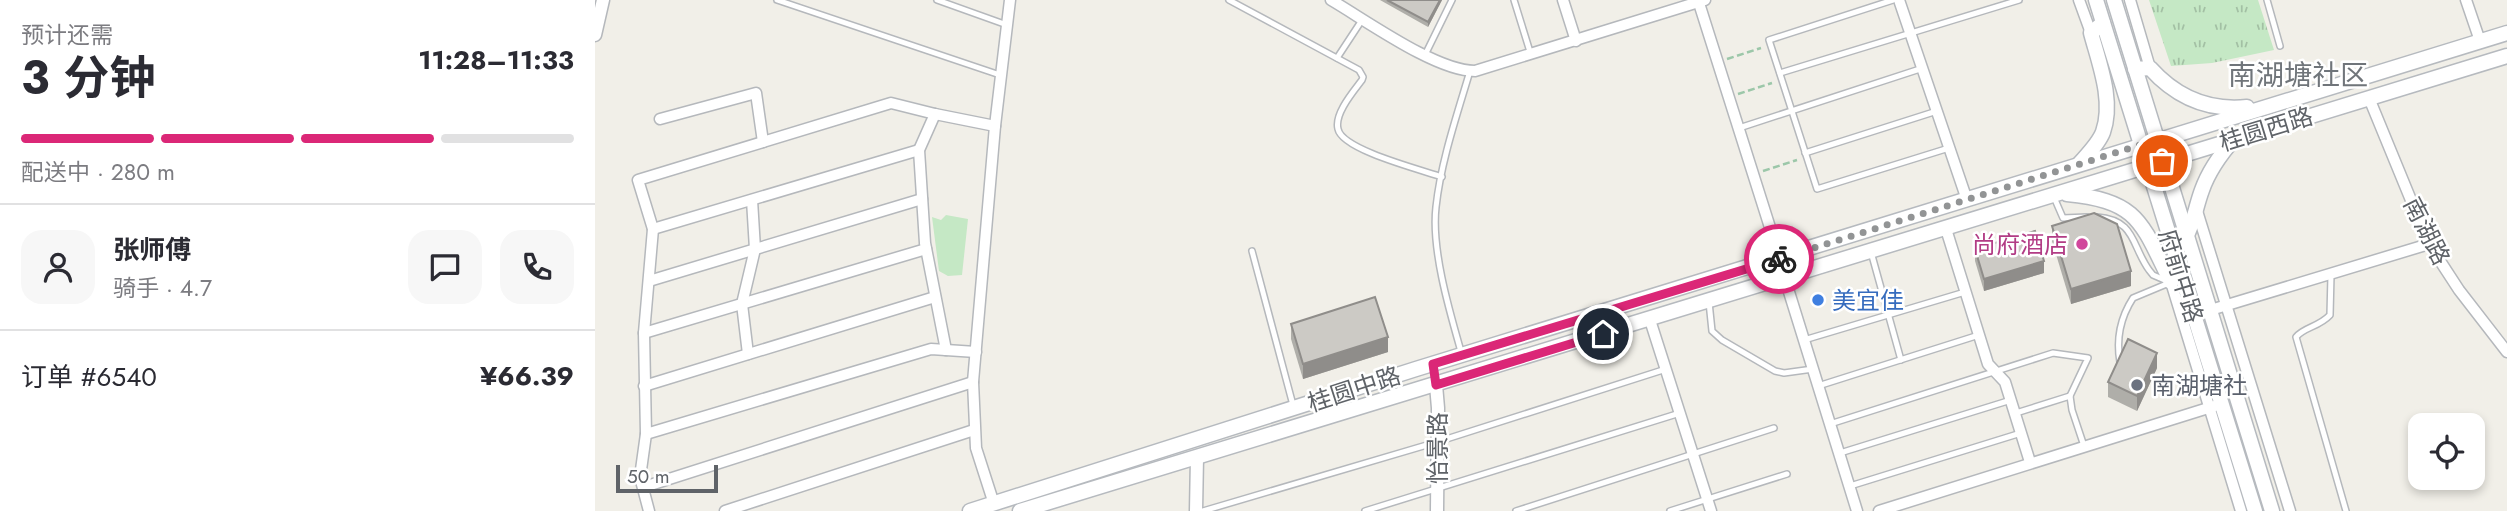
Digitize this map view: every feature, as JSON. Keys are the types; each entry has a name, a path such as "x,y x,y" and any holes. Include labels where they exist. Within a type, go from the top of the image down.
{"main road":[{"name":"府前中路","path":"2096,0 2140,144 2176,280 2194,315 2194,337 2215,406 2255,511"},
{"name":"府前中路","path":"2114,0 2272,511"},
{"path":"2080,164 2103,134 2106,119 2103,80 2091,33 2103,23"},
{"name":"桂圆西路","path":"2140,144 2507,33"},
{"name":"桂圆西路","path":"2146,166 2507,56"},
{"path":"2135,69 2150,68 2184,96 2215,108 2269,106"},
{"path":"2186,237 2208,176 2216,160 2235,138"},
{"name":"桂圆中路","path":"970,511 995,507 1294,408 1780,259 2140,144"},
{"name":"桂圆中路","path":"1027,510 2146,166"},
{"path":"2056,194 2092,197 2115,203 2130,212 2176,280"},
{"path":"1780,259 1784,279"},
{"path":"1433,364 1436,385"}],"street":[{"path":"595,35 603,0"},
{"path":"995,507 976,448 973,382 995,126 1010,0"},
{"path":"1331,0 1425,55 1470,71 1481,71 1700,1 1780,259"},
{"path":"1563,0 1576,41"},
{"path":"1899,0 1967,200"},
{"path":"2079,0 2091,33"},
{"path":"2130,0 2150,68"},
{"path":"2466,0 2480,41"},
{"path":"660,119 756,93 763,142"},
{"name":"南湖路","path":"2369,98 2429,244 2459,290 2507,352"},
{"path":"649,511 640,477 646,434 644,333 653,229 638,180 891,103 995,126"},
{"path":"935,114 919,150 926,249 946,350"},
{"path":"653,229 919,150"},
{"path":"748,354 741,304 755,250 752,200"},
{"path":"649,281 922,200"},
{"path":"2197,211 2290,511"},
{"path":"1946,229 1987,364 2005,382 2030,462"},
{"path":"2194,315 2429,244"},
{"path":"644,333 926,249"},
{"path":"1784,279 1857,511"},
{"path":"2176,280 2194,337"},
{"path":"644,386 935,297"},
{"path":"1650,320 1711,511"},
{"path":"646,434 931,349 976,352"},
{"path":"643,487 973,382"},
{"name":"怡景路","path":"1436,385 1437,511"},
{"path":"1879,511 2215,406 2241,511"},
{"path":"725,511 974,430"},
{"path":"1196,511 1197,457"}],"lane":[{"path":"777,0 1001,76"},
{"path":"937,0 1007,25"},
{"path":"1229,0 1359,70 1363,77 1341,112 1337,125 1338,133 1348,142 1387,159 1442,177"},
{"path":"1425,55 1453,0"},
{"path":"1514,0 1531,55"},
{"path":"1893,0 1769,40 1817,189 1949,148"},
{"path":"1781,77 2018,0"},
{"path":"2267,0 2280,46"},
{"path":"1336,58 1363,19"},
{"path":"1739,128 1923,68"},
{"path":"1462,355 1449,309 1437,234 1436,208 1452,132 1470,71"},
{"path":"1806,155 1937,111"},
{"path":"2056,194 2063,218 2104,218 2124,226 2130,232 2153,275 2176,280"},
{"path":"1252,250 1294,408"},
{"path":"1871,252 1901,360"},
{"path":"2331,275 2330,315 2322,324 2300,333 2297,337 2346,511"},
{"path":"2120,362 2117,345 2121,322 2133,298 2176,280"},
{"path":"1804,341 1965,292"},
{"path":"1709,302 1712,331 1722,340 1775,371 1792,373 1813,369"},
{"path":"1818,386 1979,335"},
{"path":"1830,424 2053,354 2088,358 2070,396 2071,410 2084,446"},
{"path":"1203,511 1437,442 1666,369"},
{"path":"2015,413 2070,396"},
{"path":"1839,453 2011,400"},
{"path":"1365,511 1680,413"},
{"path":"1516,511 1774,428"},
{"path":"1850,486 2021,433"},
{"path":"1669,511 1787,474"}],"path":[{"path":"1717,62 1770,45"},
{"path":"1728,97 1781,77"},
{"path":"1754,174 1806,155"}],"green space":[{"path":"2149,0 2258,0 2274,50 2212,63 2171,66"},
{"path":"946,215 968,219 962,275 948,276 939,271 932,217 941,220"}],"building":[{"path":"1387,0 1440,0 1428,22"},
{"path":"2094,213 2117,224 2131,271 2071,289 2052,226"},
{"path":"2035,231 2044,261 1984,279 1975,249"},
{"path":"1375,297 1388,337 1303,364 1291,324"},
{"path":"2128,339 2157,353 2137,396 2108,382"}],"way so far":[{"path":"1779,259 2156,140 2162,161"}],"place":[{"name":"尚府酒店","path":"2082,244"},
{"name":"美宜佳","path":"1818,300"},
{"name":"南湖塘社","path":"2137,385"}],"district":[{"name":"南湖塘社区","path":"2298,75"}],"route":[{"path":"1603,334 1436,385 1433,364 1779,259"}]}
